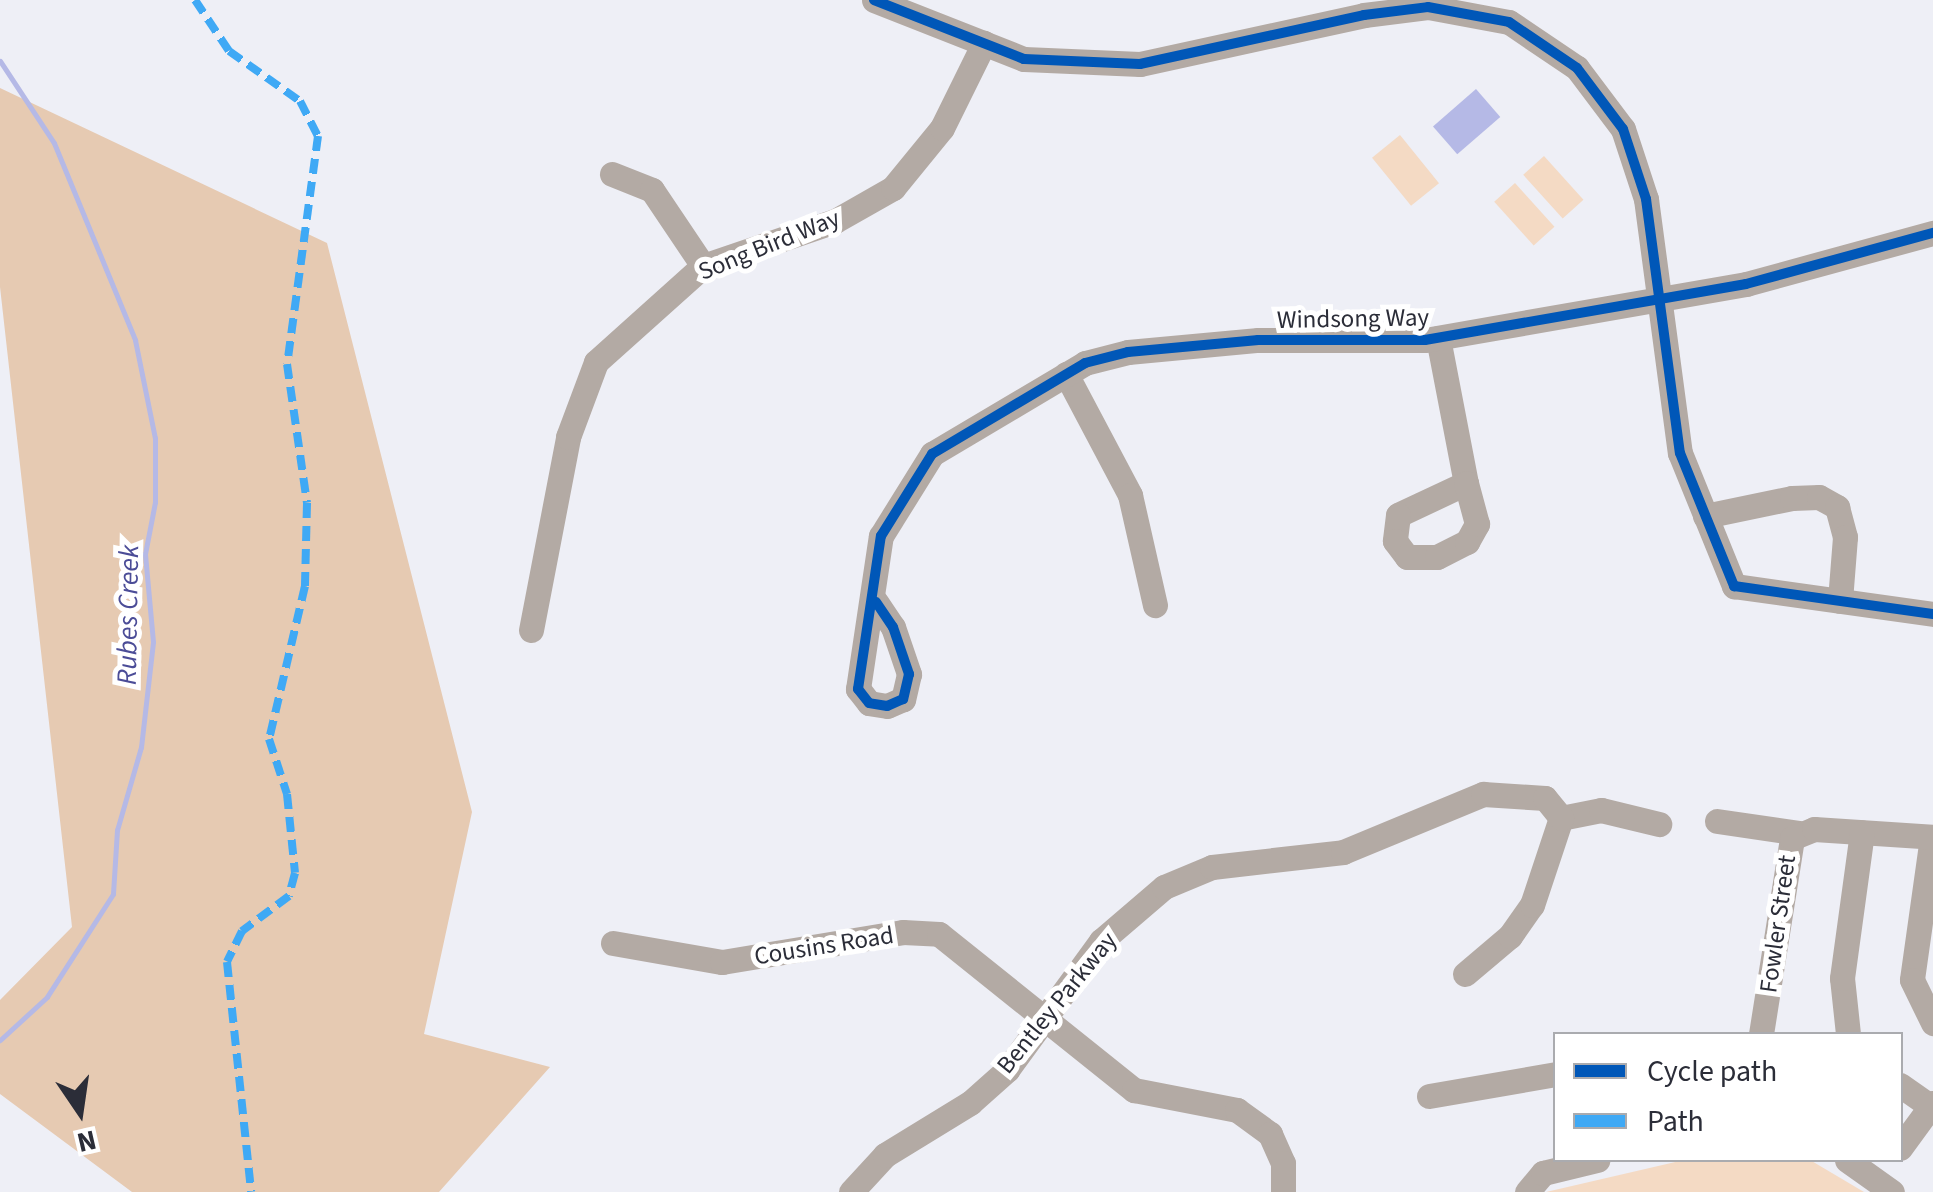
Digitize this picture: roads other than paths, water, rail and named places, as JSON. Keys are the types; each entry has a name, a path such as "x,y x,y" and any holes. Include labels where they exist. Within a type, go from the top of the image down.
{"street":[{"path":"874,0 1024,58 1140,64 1428,4 1509,22 1577,68 1622,129 1646,199 1680,453 1734,586 1933,614"},
{"name":"Song Bird Way","path":"531,630 568,437 596,362 703,266 835,221 893,188 942,128 984,43"},
{"path":"612,174 652,190 703,266"},
{"name":"Windsong Way","path":"876,602 881,536 932,454 1066,374 1128,352 1258,340 1438,338 1746,284 1933,233"},
{"path":"1438,338 1466,483"},
{"path":"1066,374 1130,495 1155,605"},
{"path":"1705,516 1792,498 1820,496 1837,506 1845,537 1840,602"},
{"name":"Bentley Parkway","path":"852,1192 885,1154 970,1103 1046,1021 1101,942 1164,886 1212,868 1343,852 1483,794 1545,798 1561,818"},
{"path":"1465,974 1510,936 1532,906 1561,818 1601,810 1659,824"},
{"path":"1716,821 1798,833"},
{"path":"1848,1032 1842,978 1862,832"},
{"name":"Fowler Street","path":"1768,1032 1788,850 1798,833 1932,837"},
{"path":"1932,837 1912,980 1933,1022"},
{"name":"Cousins Road","path":"613,943 722,962 903,932 939,934 1134,1090 1248,1118 1270,1134 1283,1163 1283,1192"},
{"path":"1429,1096 1553,1075"},
{"path":"1903,1088 1931,1109 1903,1144"},
{"path":"1528,1192 1543,1173 1589,1162"},
{"path":"1851,1162 1887,1177"}],"water":[{"path":"1476,89 1500,117 1457,154 1433,126"}],"waterway":[{"name":"Rubes Creek","path":"0,61 54,143 135,340 155,438 155,502 145,554 153,642 141,747 117,830 113,894 47,997 0,1040"}]}
